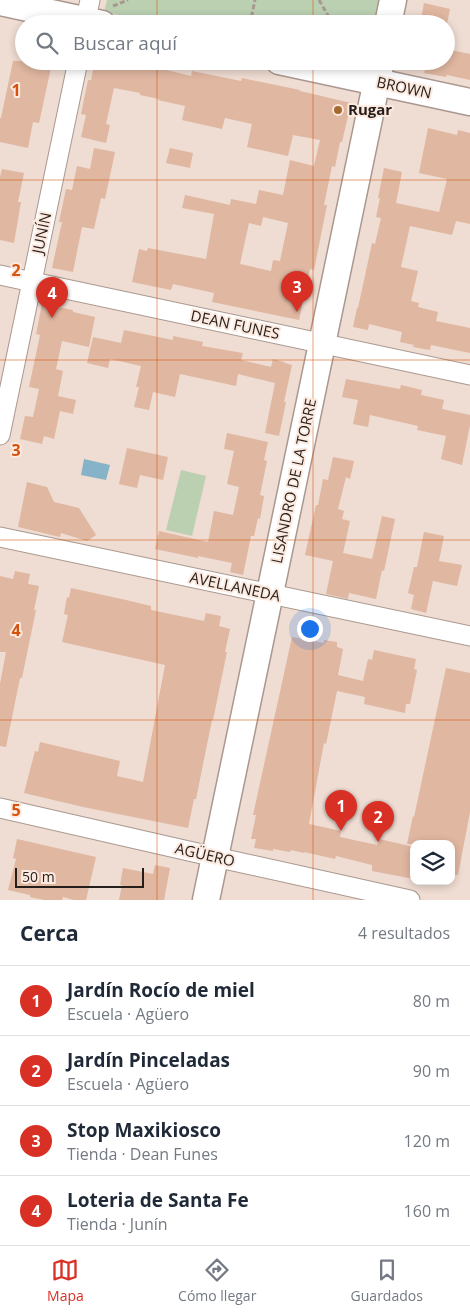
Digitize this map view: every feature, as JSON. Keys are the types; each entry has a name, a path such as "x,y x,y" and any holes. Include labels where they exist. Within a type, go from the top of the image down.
{"main road":[{"path":"390,15 393,0"},
{"path":"0,2 79,15"},
{"name":"BROWN","path":"361,70 379,72 470,102"},
{"name":"LISANDRO DE LA TORRE","path":"206,900 379,72"}],"street":[{"name":"JUNÍN","path":"0,435 76,70"},
{"name":"DEAN FUNES","path":"0,275 470,375"},
{"name":"AVELLANEDA","path":"0,537 470,636"},
{"name":"AGÜERO","path":"0,808 410,900"}],"path":[{"path":"252,15 255,0"},
{"path":"320,0 328,15"}],"green space":[{"path":"107,0 381,0 378,15 118,15 104,12"},
{"path":"181,470 206,476 192,536 166,530"}],"water":[{"path":"84,459 110,465 106,480 81,475"}],"building":[{"path":"424,3 450,9 449,15 422,15"},
{"path":"455,51 470,54 470,80 424,73 425,70 455,70"},
{"path":"13,61 15,61 15,70 50,70 39,123 33,122 28,148 0,142 1,118"},
{"path":"93,70 167,70 191,76 192,71 241,81 242,78 351,103 335,167 332,166 324,205 327,205 314,270 310,269 299,320 212,302 214,293 173,284 171,290 132,282 139,249 147,251 148,248 206,259 214,214 182,208 185,195 230,205 231,199 256,204 259,190 283,195 290,160 314,166 320,140 293,135 288,156 247,147 252,124 225,118 222,129 182,120 185,106 140,95 140,93 114,88 106,124 110,125 106,143 81,137 86,115 81,114 88,80 91,80","holes":["263,217 288,223 280,261 273,260 271,271 240,264 249,223 261,226"]},
{"path":"428,128 457,135 458,130 470,133 470,224 456,221 452,235 410,226 401,267 418,271 411,301 419,303 418,307 438,312 436,321 470,328 470,353 431,345 430,350 413,347 414,345 400,342 402,332 369,324 368,330 353,327 372,243 375,244 381,218 376,217 384,168 402,172 396,203 439,212 447,179 419,173"},
{"path":"94,148 115,152 105,199 101,198 94,229 82,227 73,272 52,268 62,222 59,222 66,189 72,190 77,166 90,169"},
{"path":"170,148 193,153 190,168 166,163"},
{"path":"2,169 24,173 18,202 21,202 14,243 0,240 0,177"},
{"path":"42,304 73,310 73,312 95,317 89,347 62,341 56,369 63,371 58,396 76,400 73,414 60,411 54,439 44,436 42,444 20,439 25,416 33,417 39,389 29,387 40,335 36,334"},
{"path":"124,330 173,340 173,336 203,342 202,346 243,353 241,360 271,367 273,359 292,365 279,436 265,433 275,383 238,374 236,386 180,374 175,397 153,392 149,410 134,407 139,387 136,387 141,366 110,359 108,368 87,363 93,337 121,343"},
{"path":"346,379 400,389 401,385 422,390 421,395 444,400 442,409 470,415 470,425 462,465 441,459 446,436 417,430 418,426 370,415 368,427 353,424 358,400 342,397"},
{"path":"227,433 268,442 264,460 267,461 260,495 264,496 260,519 258,518 254,536 251,536 243,575 230,572 232,563 155,549 159,531 208,542 214,511 233,515 239,487 227,484 234,451 224,449"},
{"path":"127,448 168,457 163,480 140,475 137,488 119,484"},
{"path":"333,457 354,461 350,479 346,477 338,509 344,511 342,519 350,521 343,553 372,559 382,516 395,519 376,599 349,593 348,599 326,594 333,561 305,555 323,479 328,480"},
{"path":"27,482 47,487 54,502 79,508 96,535 87,541 61,533 60,537 18,527"},
{"path":"424,532 444,536 439,561 462,565 457,586 433,581 426,613 411,609 414,595 408,593 414,567 417,567"},
{"path":"15,571 30,574 28,584 39,586 34,610 36,610 6,747 0,746 0,684 6,652 0,652 0,576 13,579"},
{"path":"71,588 151,606 151,610 204,621 206,613 221,616 219,626 230,629 213,720 188,828 24,793 35,751 38,752 40,742 120,761 117,776 143,782 165,665 62,642 68,615 64,614 67,597 69,598"},
{"path":"292,637 324,643 324,640 337,642 337,647 343,649 338,675 363,681 368,659 372,660 374,650 416,659 414,669 417,670 410,704 406,704 405,713 364,704 365,697 337,691 326,744 324,743 309,824 341,831 340,837 377,845 379,839 410,846 410,878 372,871 372,865 336,856 335,859 291,850 290,852 254,848 256,839 251,839 256,815 253,815"},
{"path":"446,668 470,673 470,812 458,875 455,875 455,840 410,840 410,844 407,844"},
{"path":"17,839 96,857 86,900 74,900 63,897 62,900 44,900 8,890 16,859 13,858"},
{"path":"155,865 170,868 164,900 119,900 123,868 153,874"}],"place":[{"name":"Rugar","path":"338,110"},
{"name":"Stop Maxikiosco","path":"297,312"},
{"name":"Loteria de Santa Fe","path":"52,318"},
{"name":"Jardín Rocío de miel","path":"341,831"},
{"name":"Jardín Pinceladas","path":"378,842"}]}
